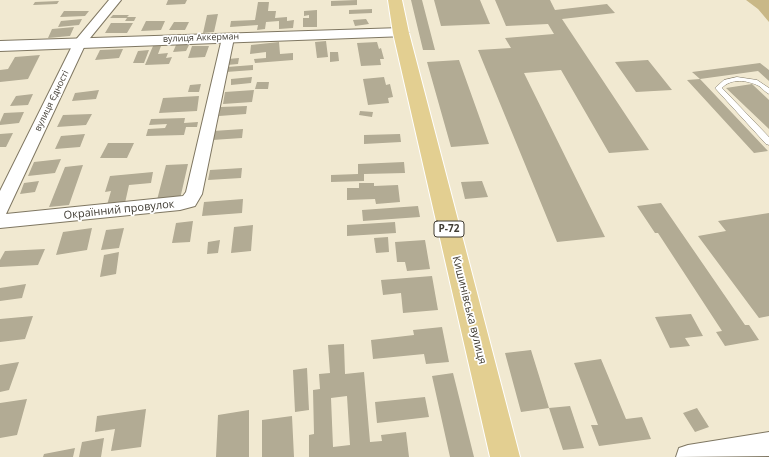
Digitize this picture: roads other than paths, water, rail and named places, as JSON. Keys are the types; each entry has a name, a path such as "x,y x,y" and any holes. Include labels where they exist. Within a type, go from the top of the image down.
{"main road":[{"name":"Кишинівська вулиця","path":"395,0 505,457"}],"street":[{"name":"вулиця Єдності","path":"0,209 80,42 115,0"},
{"name":"вулиця Аккерман","path":"0,46 80,42 402,33"},
{"name":"Окраїнний провулок","path":"0,222 180,204 189,201 194,194 228,38"},
{"path":"688,457 769,444"}],"lane":[{"path":"768,139 718,88 721,83 731,79 748,80 760,84 769,92"}]}
